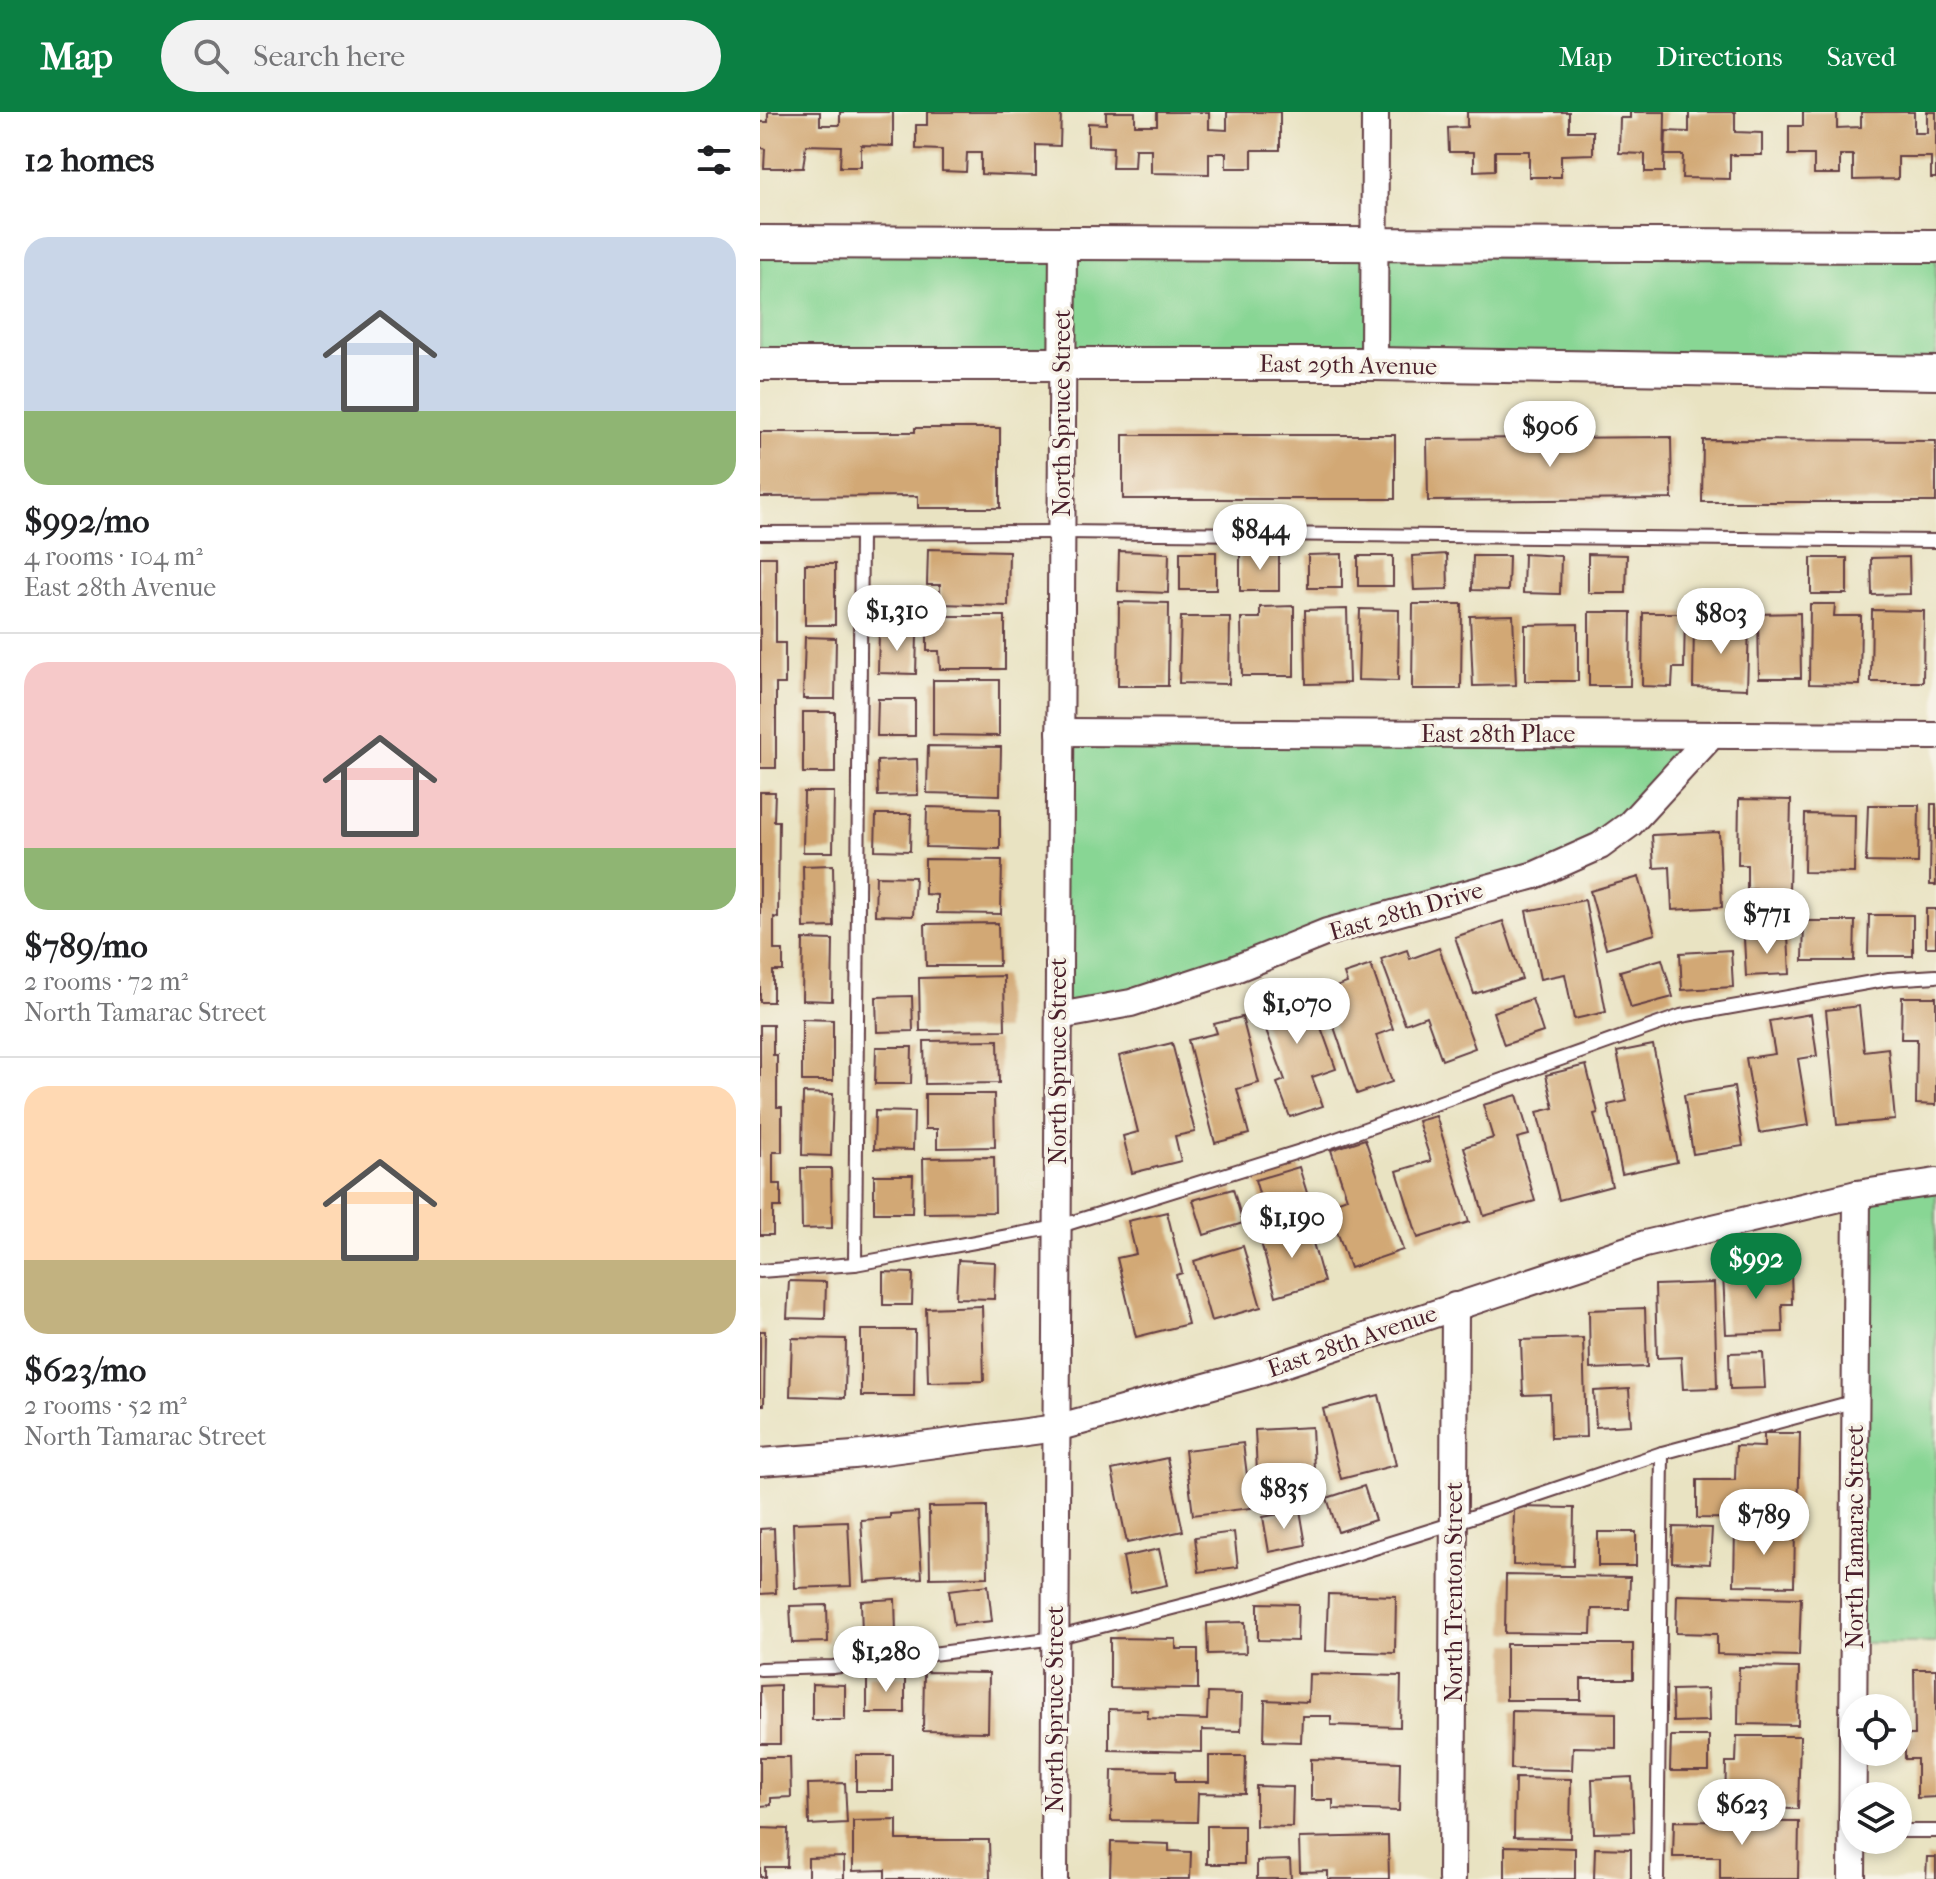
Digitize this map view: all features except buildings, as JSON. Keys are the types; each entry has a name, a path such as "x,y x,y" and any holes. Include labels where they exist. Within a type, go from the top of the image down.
{"street":[{"path":"1374,364 1375,112"},
{"path":"760,242 1936,246"},
{"name":"North Spruce Street","path":"1054,1879 1063,242"},
{"name":"East 29th Avenue","path":"760,364 1374,364 1936,373"},
{"name":"East 28th Place","path":"1060,732 1936,736"},
{"name":"East 28th Drive","path":"1059,1016 1131,1003 1235,969 1327,932 1535,875 1600,846 1630,824 1712,735"},
{"name":"East 28th Avenue","path":"760,1462 854,1455 1056,1428 1253,1374 1645,1244 1857,1194 1936,1182"},
{"name":"North Tamarac Street","path":"1853,1782 1857,1194"},
{"name":"North Trenton Street","path":"1452,1879 1455,1306"},
{"name":"North Tamarac Street","path":"1852,1879 1853,1854"}],"lane":[{"path":"760,533 1061,532 1936,541"},
{"path":"855,1264 861,533"},
{"path":"760,1271 855,1264 1057,1227 1320,1145 1681,1016 1889,979 1936,976"},
{"path":"760,1669 833,1667 1055,1638 1231,1593 1662,1453 1856,1401"},
{"path":"1657,1879 1662,1453"},
{"path":"1912,1831 1936,1831"}],"green space":[{"path":"760,242 1936,246 1936,373 760,364"},
{"path":"1060,732 1712,735 1600,846 1059,1016"},
{"path":"1936,1182 1936,1643 1855,1643 1857,1194"}]}
